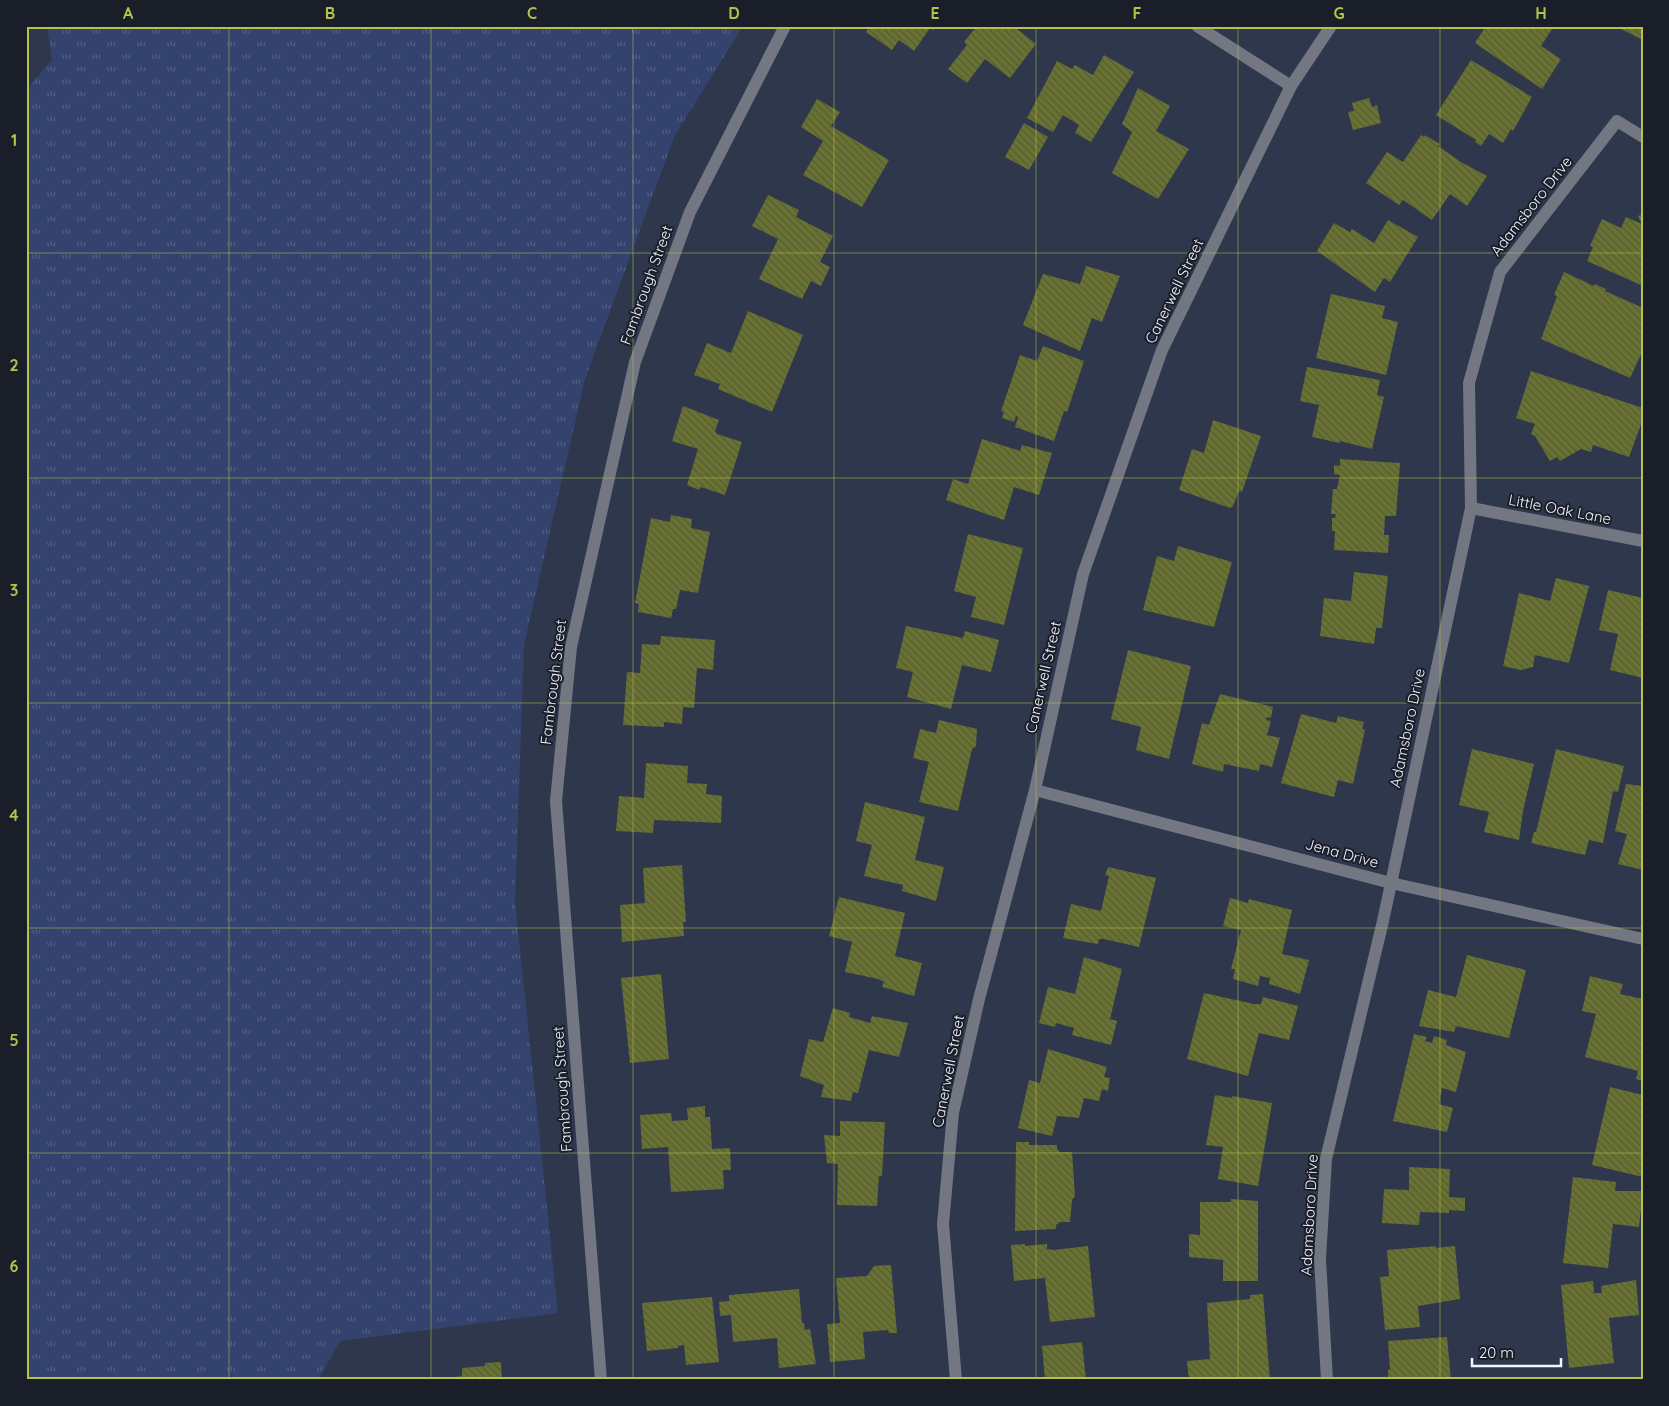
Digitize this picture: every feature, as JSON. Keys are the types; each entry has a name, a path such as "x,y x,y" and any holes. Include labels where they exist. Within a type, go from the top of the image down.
{"street":[{"name":"Fambrough Street","path":"601,1380 556,801 571,647 635,362 690,212 785,26"},
{"path":"1196,26 1291,86"},
{"name":"Canerwell Street","path":"956,1380 943,1224 953,1113 978,999 1035,790 1083,574 1162,350 1291,86 1331,26"},
{"name":"Adamsboro Drive","path":"1327,1380 1320,1258 1326,1159 1391,883 1471,508 1468,383 1500,272 1617,121 1643,137"},
{"name":"Little Oak Lane","path":"1471,508 1643,541"},
{"name":"Jena Drive","path":"1035,790 1391,883 1643,938"}],"green space":[{"path":"47,26 743,26 675,135 585,379 524,645 515,901 558,1313 340,1341 318,1380 26,1380 26,90 52,60"}],"building":[{"path":"870,26 936,26 933,30 930,28 914,51 899,40 892,50 866,32"},
{"path":"977,26 1013,26 1036,44 1010,78 985,59 967,83 948,69 967,45 964,42"},
{"path":"1486,26 1554,26 1541,46 1561,59 1542,89 1475,43"},
{"path":"1615,26 1643,26 1643,40"},
{"path":"1104,55 1134,72 1091,142 1075,133 1079,125 1063,115 1053,132 1027,118 1057,61 1072,69 1075,65 1093,75"},
{"path":"1471,60 1532,97 1513,131 1511,129 1503,143 1489,134 1481,146 1475,142 1476,140 1436,115"},
{"path":"1138,88 1170,106 1156,131 1189,149 1158,199 1112,173 1132,132 1122,124"},
{"path":"1369,98 1372,107 1377,105 1381,123 1353,130 1348,112 1354,111 1352,103"},
{"path":"817,99 840,112 831,126 889,160 862,207 803,175 823,141 801,127"},
{"path":"1024,123 1048,137 1029,170 1005,157"},
{"path":"1421,135 1424,137 1425,135 1440,144 1438,146 1461,162 1487,176 1467,206 1450,194 1432,220 1403,200 1399,205 1366,183 1387,152 1403,162"},
{"path":"768,195 799,210 796,217 833,236 820,262 830,267 821,286 811,281 802,299 759,279 778,239 752,226"},
{"path":"1643,214 1643,286 1587,261 1593,247 1590,246 1602,219 1621,228 1626,217 1642,224 1638,216"},
{"path":"1388,220 1418,237 1390,282 1384,278 1375,292 1317,251 1334,223 1350,232 1352,229 1374,243"},
{"path":"1086,266 1120,276 1102,322 1092,318 1080,351 1023,325 1043,274 1080,284"},
{"path":"1564,272 1594,286 1595,284 1606,289 1605,291 1641,307 1643,350 1630,378 1541,339 1557,296 1554,295"},
{"path":"1331,294 1385,306 1382,318 1398,322 1386,375 1316,358"},
{"path":"748,311 803,335 772,412 718,389 720,384 694,375 707,343 731,353"},
{"path":"1043,346 1084,361 1067,412 1064,411 1054,441 1015,427 1018,417 1016,416 1014,422 1002,418 1004,412 1001,411 1020,355 1037,361"},
{"path":"1307,367 1380,380 1377,395 1384,397 1372,449 1340,441 1340,443 1312,437 1319,405 1300,401"},
{"path":"1531,371 1643,408 1643,419 1629,457 1593,445 1591,452 1581,449 1560,461 1557,457 1550,461 1535,436 1531,434 1535,424 1516,418"},
{"path":"683,406 719,420 715,431 717,434 742,442 725,495 701,487 699,490 687,485 698,449 672,441"},
{"path":"1213,420 1261,436 1242,492 1239,491 1233,506 1230,508 1179,490 1192,449 1204,453"},
{"path":"982,439 1020,451 1022,445 1052,453 1039,495 1014,487 1004,520 946,500 953,479 968,484"},
{"path":"1340,459 1400,463 1396,516 1385,516 1384,535 1389,535 1388,553 1334,550 1335,531 1332,531 1332,518 1335,518 1336,514 1331,514 1333,489 1337,489 1340,475 1334,474 1334,465 1340,466"},
{"path":"671,515 692,519 691,528 710,532 698,593 680,590 676,609 673,609 671,618 638,612 639,604 635,603 651,518 670,522"},
{"path":"968,534 1023,548 1004,625 971,617 976,597 954,591"},
{"path":"1178,546 1232,562 1214,627 1143,610 1157,556 1174,561"},
{"path":"1354,572 1388,576 1382,628 1376,628 1374,644 1320,636 1324,598 1351,601"},
{"path":"1556,578 1589,586 1569,663 1535,655 1533,667 1521,670 1503,666 1519,593 1550,601"},
{"path":"1608,590 1643,598 1643,678 1610,670 1618,634 1599,630"},
{"path":"906,626 963,638 965,631 999,640 991,672 962,665 951,709 907,697 913,672 896,668"},
{"path":"661,636 715,640 713,670 697,668 694,708 683,707 682,724 664,722 664,727 623,725 627,672 640,673 642,644 660,645"},
{"path":"1128,650 1191,666 1169,759 1136,750 1141,727 1111,719"},
{"path":"1220,694 1273,707 1271,718 1267,717 1266,720 1271,721 1267,735 1280,738 1272,767 1260,764 1259,771 1224,764 1223,772 1192,764 1202,723 1209,725"},
{"path":"1301,714 1336,723 1338,716 1364,722 1362,729 1365,730 1353,784 1338,780 1334,797 1281,783"},
{"path":"939,720 977,729 976,746 972,749 958,811 919,802 929,762 913,758 920,729 936,733"},
{"path":"1472,749 1534,764 1523,811 1519,840 1484,832 1489,812 1459,805"},
{"path":"1556,749 1624,766 1618,792 1613,791 1603,843 1589,840 1585,855 1531,843 1534,832 1536,832"},
{"path":"646,763 688,766 687,783 707,784 706,794 722,796 721,823 654,820 653,833 616,831 619,796 644,798"},
{"path":"1626,784 1643,786 1643,870 1618,864 1627,834 1615,831"},
{"path":"865,802 925,817 915,860 944,867 936,901 902,891 903,885 864,876 872,845 856,841"},
{"path":"682,865 686,922 683,922 684,936 622,942 620,905 645,903 643,868"},
{"path":"1108,867 1156,878 1139,947 1104,939 1099,939 1098,944 1063,938 1071,904 1101,911 1109,876 1105,875"},
{"path":"839,897 905,913 895,956 922,963 914,996 882,987 884,982 878,979 845,972 852,942 829,936"},
{"path":"1230,898 1248,903 1249,899 1292,910 1282,954 1309,960 1300,994 1269,984 1270,978 1260,976 1258,986 1233,979 1235,969 1231,969 1241,930 1223,926"},
{"path":"1467,955 1526,970 1509,1038 1456,1026 1454,1032 1419,1026 1428,990 1456,997"},
{"path":"1084,957 1122,969 1110,1019 1117,1021 1111,1045 1072,1035 1074,1028 1056,1023 1055,1027 1039,1023 1048,987 1075,994"},
{"path":"661,974 669,1059 630,1063 621,978"},
{"path":"1590,976 1623,984 1620,994 1643,999 1643,1081 1636,1079 1638,1071 1585,1057 1596,1014 1582,1011"},
{"path":"1204,993 1254,1004 1261,1004 1263,997 1298,1006 1289,1040 1259,1033 1248,1076 1187,1059"},
{"path":"833,1008 850,1013 849,1017 870,1023 872,1016 908,1023 899,1057 869,1050 858,1093 853,1092 851,1101 821,1097 824,1085 800,1076 809,1039 823,1042"},
{"path":"1414,1034 1427,1037 1425,1041 1432,1043 1434,1036 1447,1040 1446,1045 1466,1052 1456,1092 1442,1088 1439,1104 1453,1108 1447,1132 1393,1121"},
{"path":"1048,1049 1107,1067 1104,1077 1110,1078 1108,1091 1102,1089 1099,1101 1084,1098 1079,1118 1057,1116 1052,1136 1018,1128 1029,1080 1040,1083"},
{"path":"1610,1087 1643,1095 1643,1177 1592,1165"},
{"path":"1215,1095 1272,1103 1258,1186 1218,1179 1223,1147 1206,1145"},
{"path":"705,1106 705,1117 710,1117 712,1149 730,1148 731,1170 723,1170 724,1189 671,1192 668,1147 642,1149 640,1115 671,1113 672,1121 688,1120 687,1108"},
{"path":"840,1121 885,1122 882,1176 879,1176 877,1206 837,1205 838,1164 827,1163 824,1135 840,1136"},
{"path":"1016,1142 1029,1142 1029,1145 1057,1145 1057,1149 1060,1152 1072,1152 1075,1196 1072,1200 1070,1222 1060,1222 1056,1225 1056,1229 1015,1231"},
{"path":"1409,1167 1450,1169 1449,1197 1465,1198 1465,1211 1449,1210 1449,1213 1420,1212 1419,1225 1382,1223 1384,1189 1409,1190"},
{"path":"1573,1177 1616,1182 1615,1191 1643,1191 1639,1227 1613,1224 1608,1268 1563,1263"},
{"path":"1231,1199 1258,1201 1258,1281 1223,1281 1223,1260 1189,1257 1189,1234 1200,1235 1200,1202 1231,1202"},
{"path":"1025,1244 1025,1246 1047,1244 1047,1249 1054,1250 1088,1246 1095,1317 1050,1322 1045,1278 1014,1281 1011,1245"},
{"path":"1436,1246 1436,1248 1455,1246 1460,1299 1418,1306 1420,1327 1385,1330 1380,1277 1389,1276 1387,1250"},
{"path":"891,1265 897,1333 889,1333 888,1330 863,1332 865,1359 830,1362 827,1324 840,1323 836,1278 867,1276 874,1266"},
{"path":"1636,1280 1639,1315 1609,1318 1614,1363 1569,1368 1561,1285 1593,1281 1594,1293 1602,1293 1601,1286"},
{"path":"799,1289 802,1323 804,1323 805,1330 810,1329 816,1364 779,1368 777,1338 733,1342 731,1315 720,1316 719,1302 729,1301 729,1295"},
{"path":"1263,1294 1270,1380 1189,1380 1187,1361 1210,1359 1207,1303 1250,1299 1250,1295"},
{"path":"712,1297 719,1362 686,1365 684,1345 678,1346 678,1348 647,1351 642,1303"},
{"path":"1447,1337 1451,1380 1388,1380 1388,1370 1390,1370 1388,1341"},
{"path":"1082,1342 1086,1380 1045,1380 1042,1346"},
{"path":"501,1362 502,1380 448,1380 448,1378 462,1376 462,1368 485,1366 485,1363"}]}
